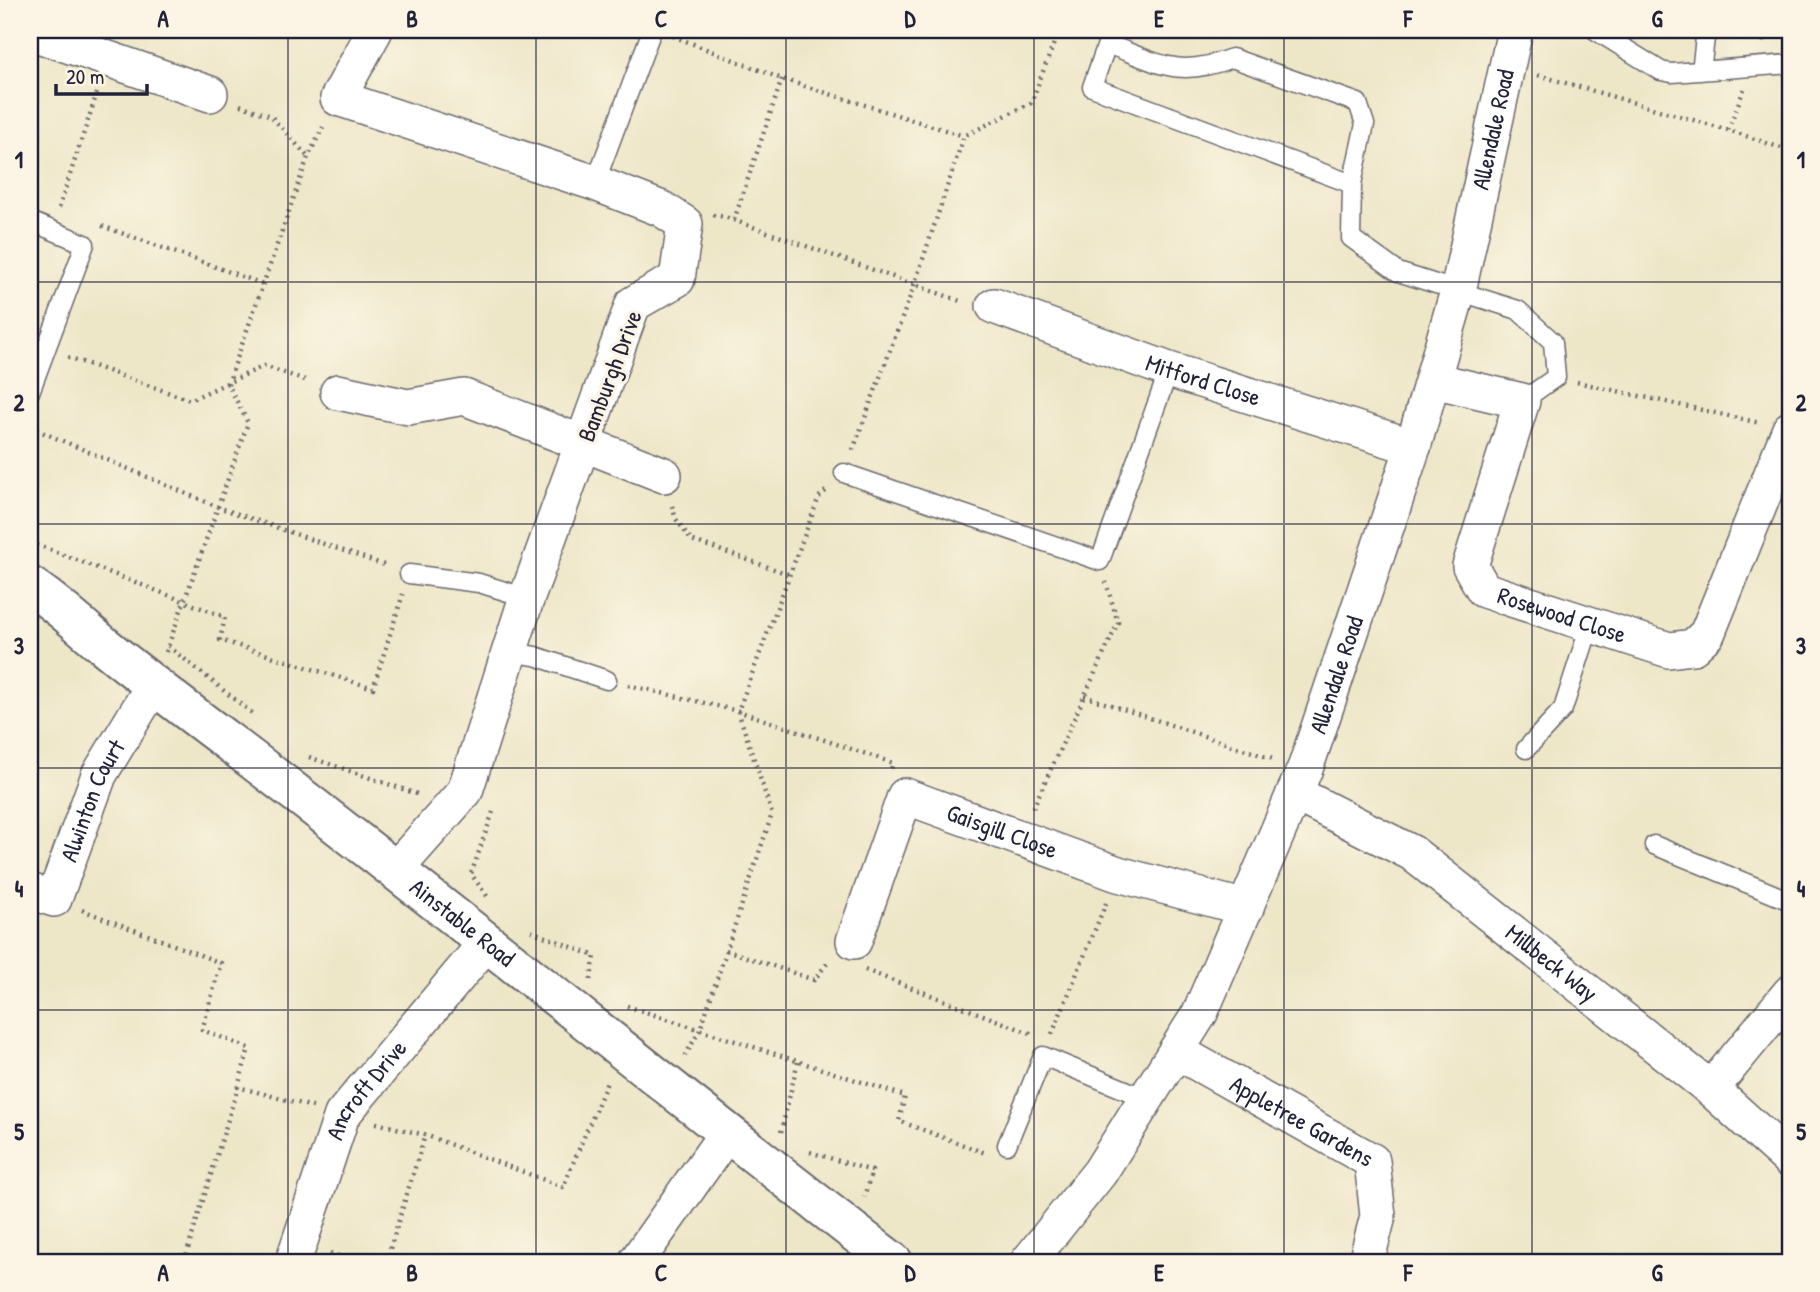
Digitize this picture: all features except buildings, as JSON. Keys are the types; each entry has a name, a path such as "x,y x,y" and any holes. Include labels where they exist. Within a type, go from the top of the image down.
{"street":[{"path":"338,98 375,30"},
{"name":"Allendale Road","path":"1028,1262 1100,1172 1144,1098 1200,1013 1299,781 1413,447 1433,380 1458,291 1515,30"},
{"path":"30,32 210,94"},
{"name":"Bamburgh Drive","path":"338,98 595,183 662,209 685,225 677,279 633,304 527,598 465,790 396,869"},
{"name":"Mitford Close","path":"995,306 1169,370 1413,447"},
{"path":"1433,380 1522,401"},
{"path":"338,392 408,407 464,397 664,475"},
{"name":"Rosewood Close","path":"1522,401 1469,566 1484,590 1669,650 1693,647 1707,634 1790,430"},
{"name":"Ainstable Road","path":"30,586 153,686 396,869 502,935 621,1051 668,1084 726,1134 893,1262"},
{"name":"Alwinton Court","path":"33,892 54,899 99,775 153,686"},
{"name":"Millbeck Way","path":"1299,781 1412,853 1711,1089 1790,1160"},
{"path":"855,954 905,796"},
{"name":"Gaisgill Close","path":"905,796 1118,874 1246,908"},
{"name":"Ancroft Drive","path":"293,1262 342,1115 502,935"},
{"path":"1711,1089 1790,993"},
{"name":"Appletree Gardens","path":"1177,1051 1372,1161 1378,1216 1366,1262"},
{"path":"636,1262 726,1134"}],"lane":[{"path":"595,183 652,30"},
{"path":"1595,30 1661,71 1701,71 1790,64"},
{"path":"1701,71 1706,30"},
{"path":"1352,184 1092,87 1107,44 1180,70 1208,67 1232,58 1358,103 1365,124 1352,184 1351,238 1398,272 1518,310 1553,341 1556,377 1522,401"},
{"path":"30,392 85,244 36,223"},
{"path":"844,473 1100,561 1169,370"},
{"path":"409,574 479,583 527,598"},
{"path":"1526,749 1563,709 1590,625"},
{"path":"509,652 535,656 607,680"},
{"path":"1654,845 1790,901"},
{"path":"1007,1145 1042,1056 1144,1098"}],"path":[{"path":"1034,30 1056,38"},
{"path":"671,35 782,79 964,136 1031,103 1059,30"},
{"path":"1728,130 1767,30"},
{"path":"36,223 59,210 108,59"},
{"path":"1509,67 1728,130 1790,151"},
{"path":"734,220 782,79"},
{"path":"210,94 271,116 307,157"},
{"path":"153,686 248,423 228,384 307,157 338,98"},
{"path":"668,1084 700,1030 772,814 738,711 819,497 844,473 914,286 964,136"},
{"path":"662,209 734,220 974,306 995,306"},
{"path":"59,210 71,215"},
{"path":"97,224 262,284"},
{"path":"47,350 190,400 264,366 338,392"},
{"path":"1556,377 1790,430"},
{"path":"30,426 218,507 409,574 373,688 220,640 225,617 30,542"},
{"path":"664,475 676,519 691,540 788,575"},
{"path":"1019,838 1118,622 1100,561"},
{"path":"168,646 253,714"},
{"path":"607,680 738,711 892,763 887,786 905,796"},
{"path":"1084,696 1299,781"},
{"path":"306,756 451,806 485,834"},
{"path":"492,902 471,874 498,797"},
{"path":"1042,1056 1118,874"},
{"path":"33,892 221,963 202,1030 249,1048 184,1262"},
{"path":"502,935 596,956 590,983 601,990"},
{"path":"726,950 814,980 832,958 855,954 1030,1033 1042,1056"},
{"path":"624,1004 635,1011 905,1096 899,1121 999,1158 1007,1145"},
{"path":"238,1087 425,1135 562,1187 621,1051"},
{"path":"778,1142 798,1061"},
{"path":"386,1262 425,1135"},
{"path":"802,1150 872,1171 864,1199 845,1225"}]}
